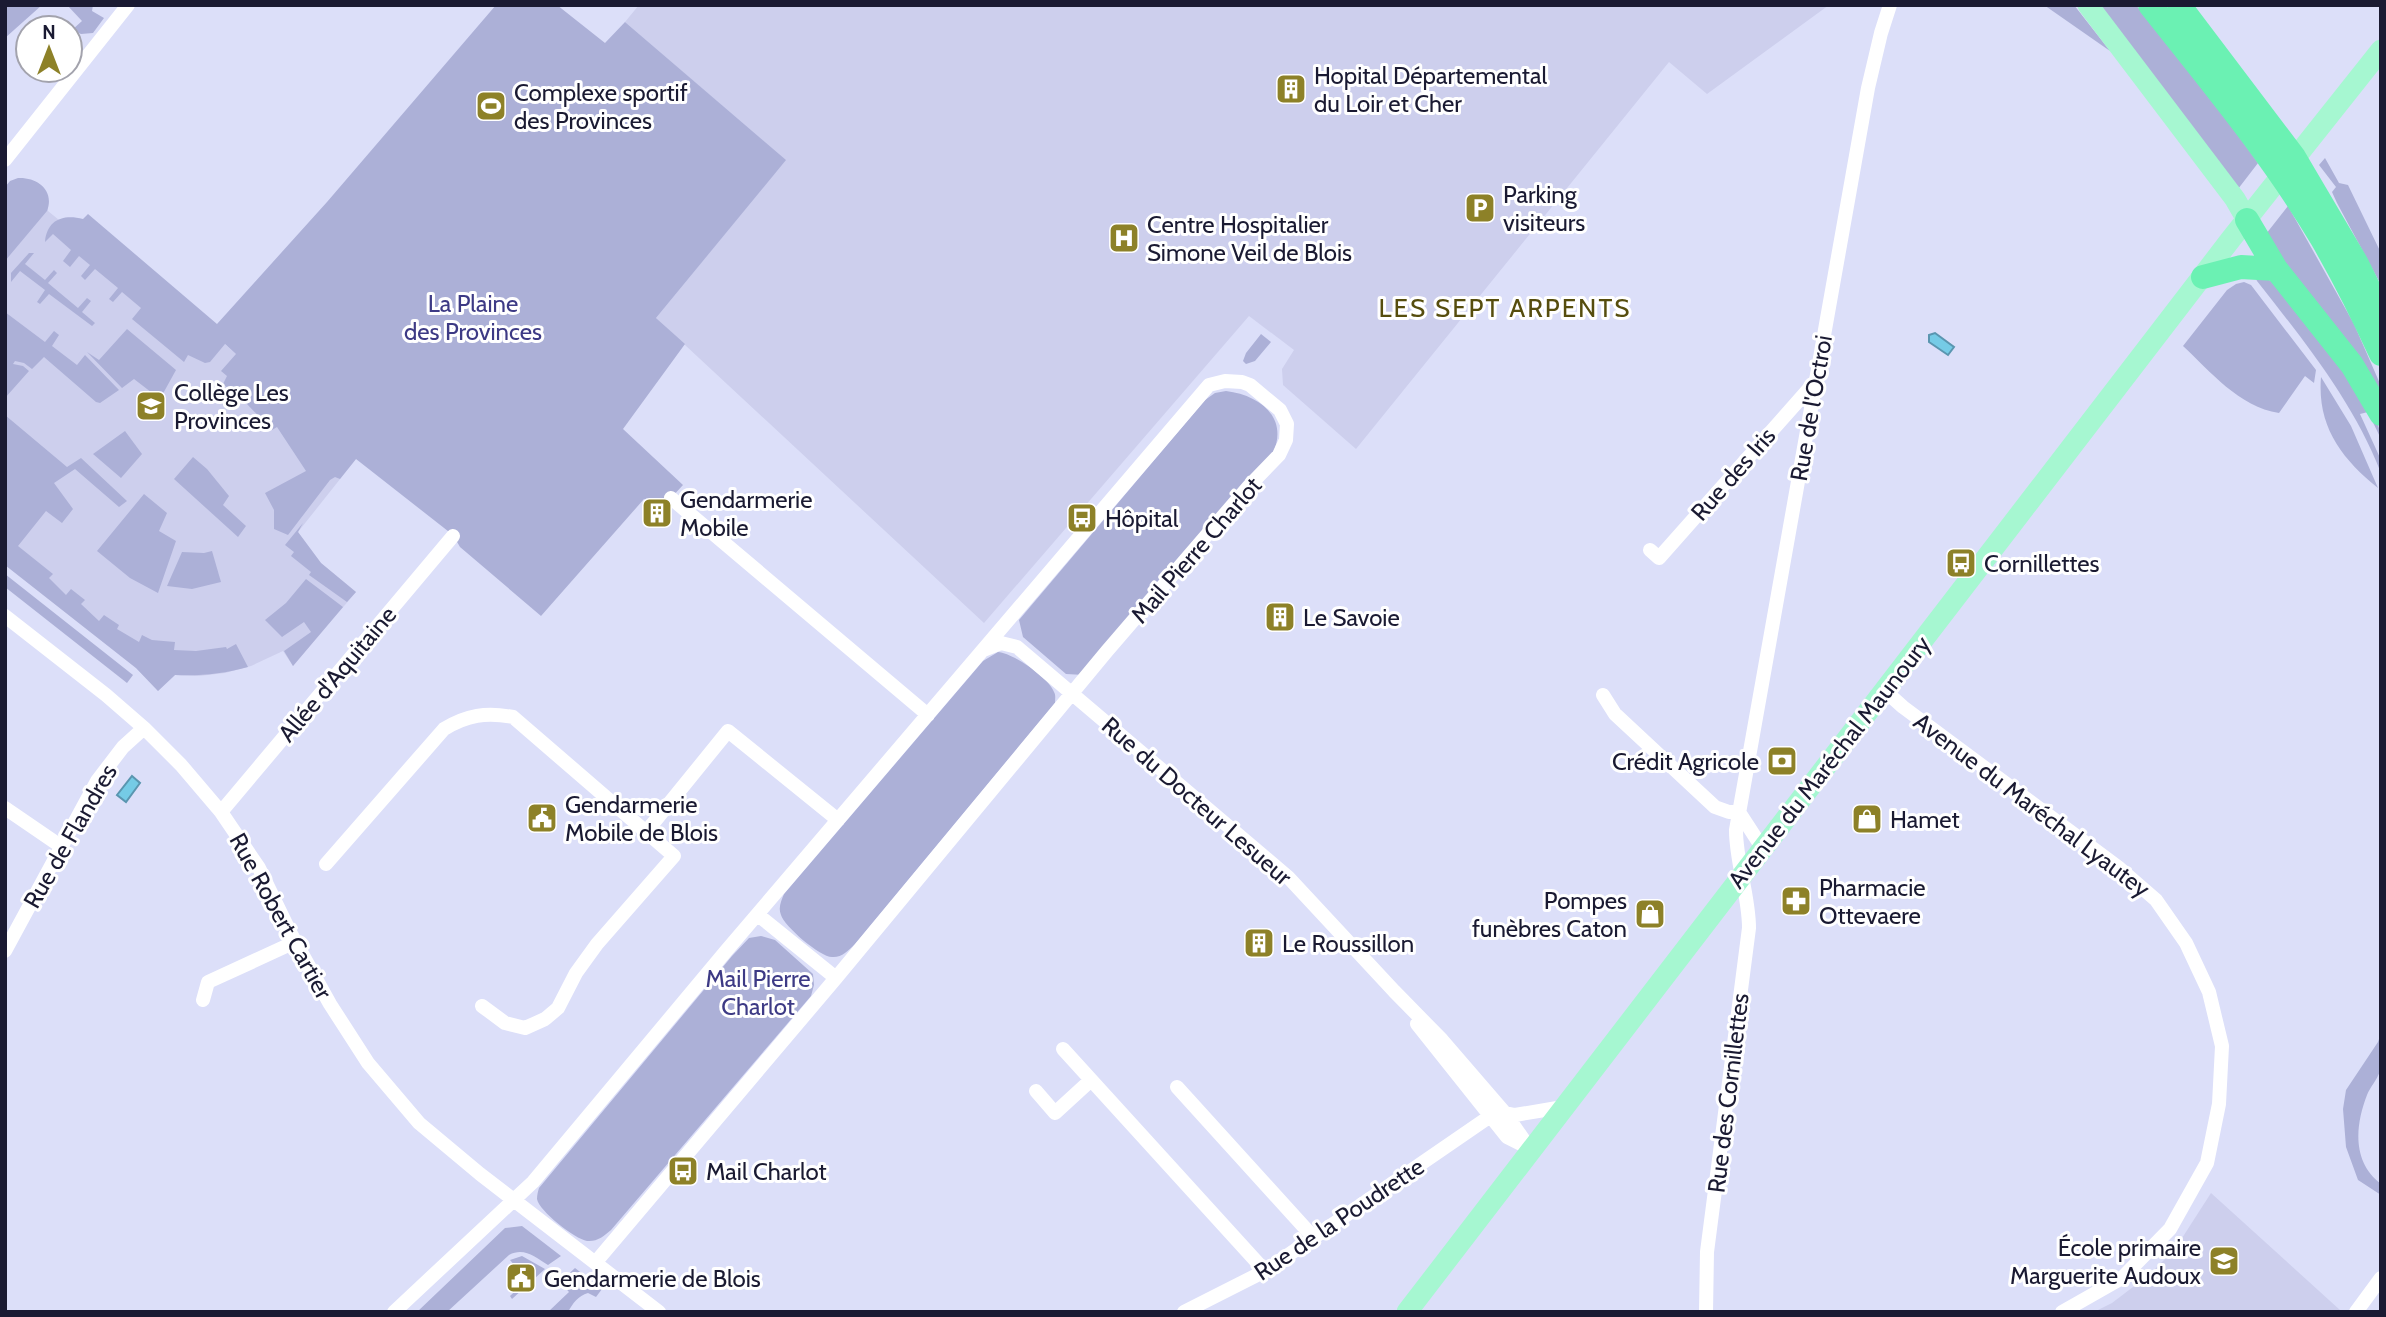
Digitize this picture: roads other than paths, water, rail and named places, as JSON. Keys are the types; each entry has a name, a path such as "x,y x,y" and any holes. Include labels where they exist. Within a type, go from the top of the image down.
{"highway":[{"path":"2151,6 2260,145 2321,238 2381,354"},
{"path":"2180,7 2294,157 2357,264 2381,313"},
{"path":"2250,216 2276,269 2352,365 2381,414"},
{"path":"2203,277 2241,267 2276,269"}],"main road":[{"path":"2088,5 2250,216"},
{"name":"Avenue du Maréchal Maunoury","path":"1407,1312 1884,690 2381,50"}],"street":[{"path":"5,160 128,5"},
{"name":"Rue de l'Octroi","path":"1741,876 1736,835 1740,811 1868,89 1890,5"},
{"name":"Mail Pierre Charlot","path":"394,1312 540,1173 1209,385 1225,381 1250,385 1280,410 1287,425 1286,440 1279,455 1073,694 595,1263"},
{"name":"Rue des Iris","path":"1650,550 1660,558 1816,381"},
{"path":"671,498 928,715"},
{"name":"Allée d'Aquitaine","path":"221,812 453,536"},
{"path":"1012,616 1009,633 1017,647"},
{"name":"Rue Robert Cartier","path":"5,617 106,695 144,729 181,765 221,812 259,868 295,942 330,1004 368,1063 419,1123 659,1312"},
{"path":"983,652 991,645 1001,643 1017,647"},
{"name":"Rue du Docteur Lesueur","path":"1017,647 1288,877 1442,1040 1505,1113 1530,1149"},
{"name":"Avenue du Maréchal Lyautey","path":"1884,690 2119,867 2156,900 2186,943 2209,992 2222,1046 2219,1104 2207,1163 2170,1229 2122,1278 2062,1312"},
{"path":"1603,695 1615,714 1715,807 1728,812 1740,811 1763,849"},
{"path":"326,864 444,729 477,715 496,714 513,717 674,856 597,944 576,973 558,1008 545,1019 525,1028 505,1023 482,1006"},
{"name":"Rue de Flandres","path":"5,951 97,781 122,747 144,729"},
{"path":"646,832 728,731 838,820"},
{"path":"5,808 62,847"},
{"name":"Rue des Cornillettes","path":"1706,1312 1707,1252 1749,928 1749,912 1741,876"},
{"path":"758,915 835,978"},
{"path":"203,1000 208,982 295,942"},
{"name":"Rue du Docteur Lesueur","path":"1394,992 1427,1039 1489,1117 1507,1137 1530,1149"},
{"path":"1063,1049 1265,1271"},
{"path":"1037,1091 1055,1113 1091,1080"},
{"path":"1177,1087 1314,1238"},
{"path":"1505,1113 1515,1115 1563,1107"},
{"name":"Rue de la Poudrette","path":"1184,1312 1265,1271 1489,1117"},
{"path":"2356,1312 2381,1278"}],"place":[{"name":"Hopital Départemental du Loir et Cher","path":"1291,89"},
{"name":"Complexe sportif des Provinces","path":"491,106"},
{"name":"Parking visiteurs","path":"1480,208"},
{"name":"Centre Hospitalier Simone Veil de Blois","path":"1124,238"},
{"name":"Collège Les Provinces","path":"151,406"},
{"name":"Gendarmerie Mobile","path":"657,513"},
{"name":"Hôpital","path":"1082,518"},
{"name":"Cornillettes","path":"1961,563"},
{"name":"Le Savoie","path":"1280,617"},
{"name":"Crédit Agricole","path":"1782,761"},
{"name":"Gendarmerie Mobile de Blois","path":"542,818"},
{"name":"Hamet","path":"1867,819"},
{"name":"Pharmacie Ottevaere","path":"1796,901"},
{"name":"Pompes funèbres Caton","path":"1650,914"},
{"name":"Le Roussillon","path":"1259,943"},
{"name":"Mail Charlot","path":"683,1171"},
{"name":"École primaire Marguerite Audoux","path":"2224,1261"},
{"name":"Gendarmerie de Blois","path":"521,1278"}],"district":[{"name":"LES SEPT ARPENTS","path":"1505,308"}],"park label":[{"name":"La Plaine des Provinces","path":"473,317"}]}
